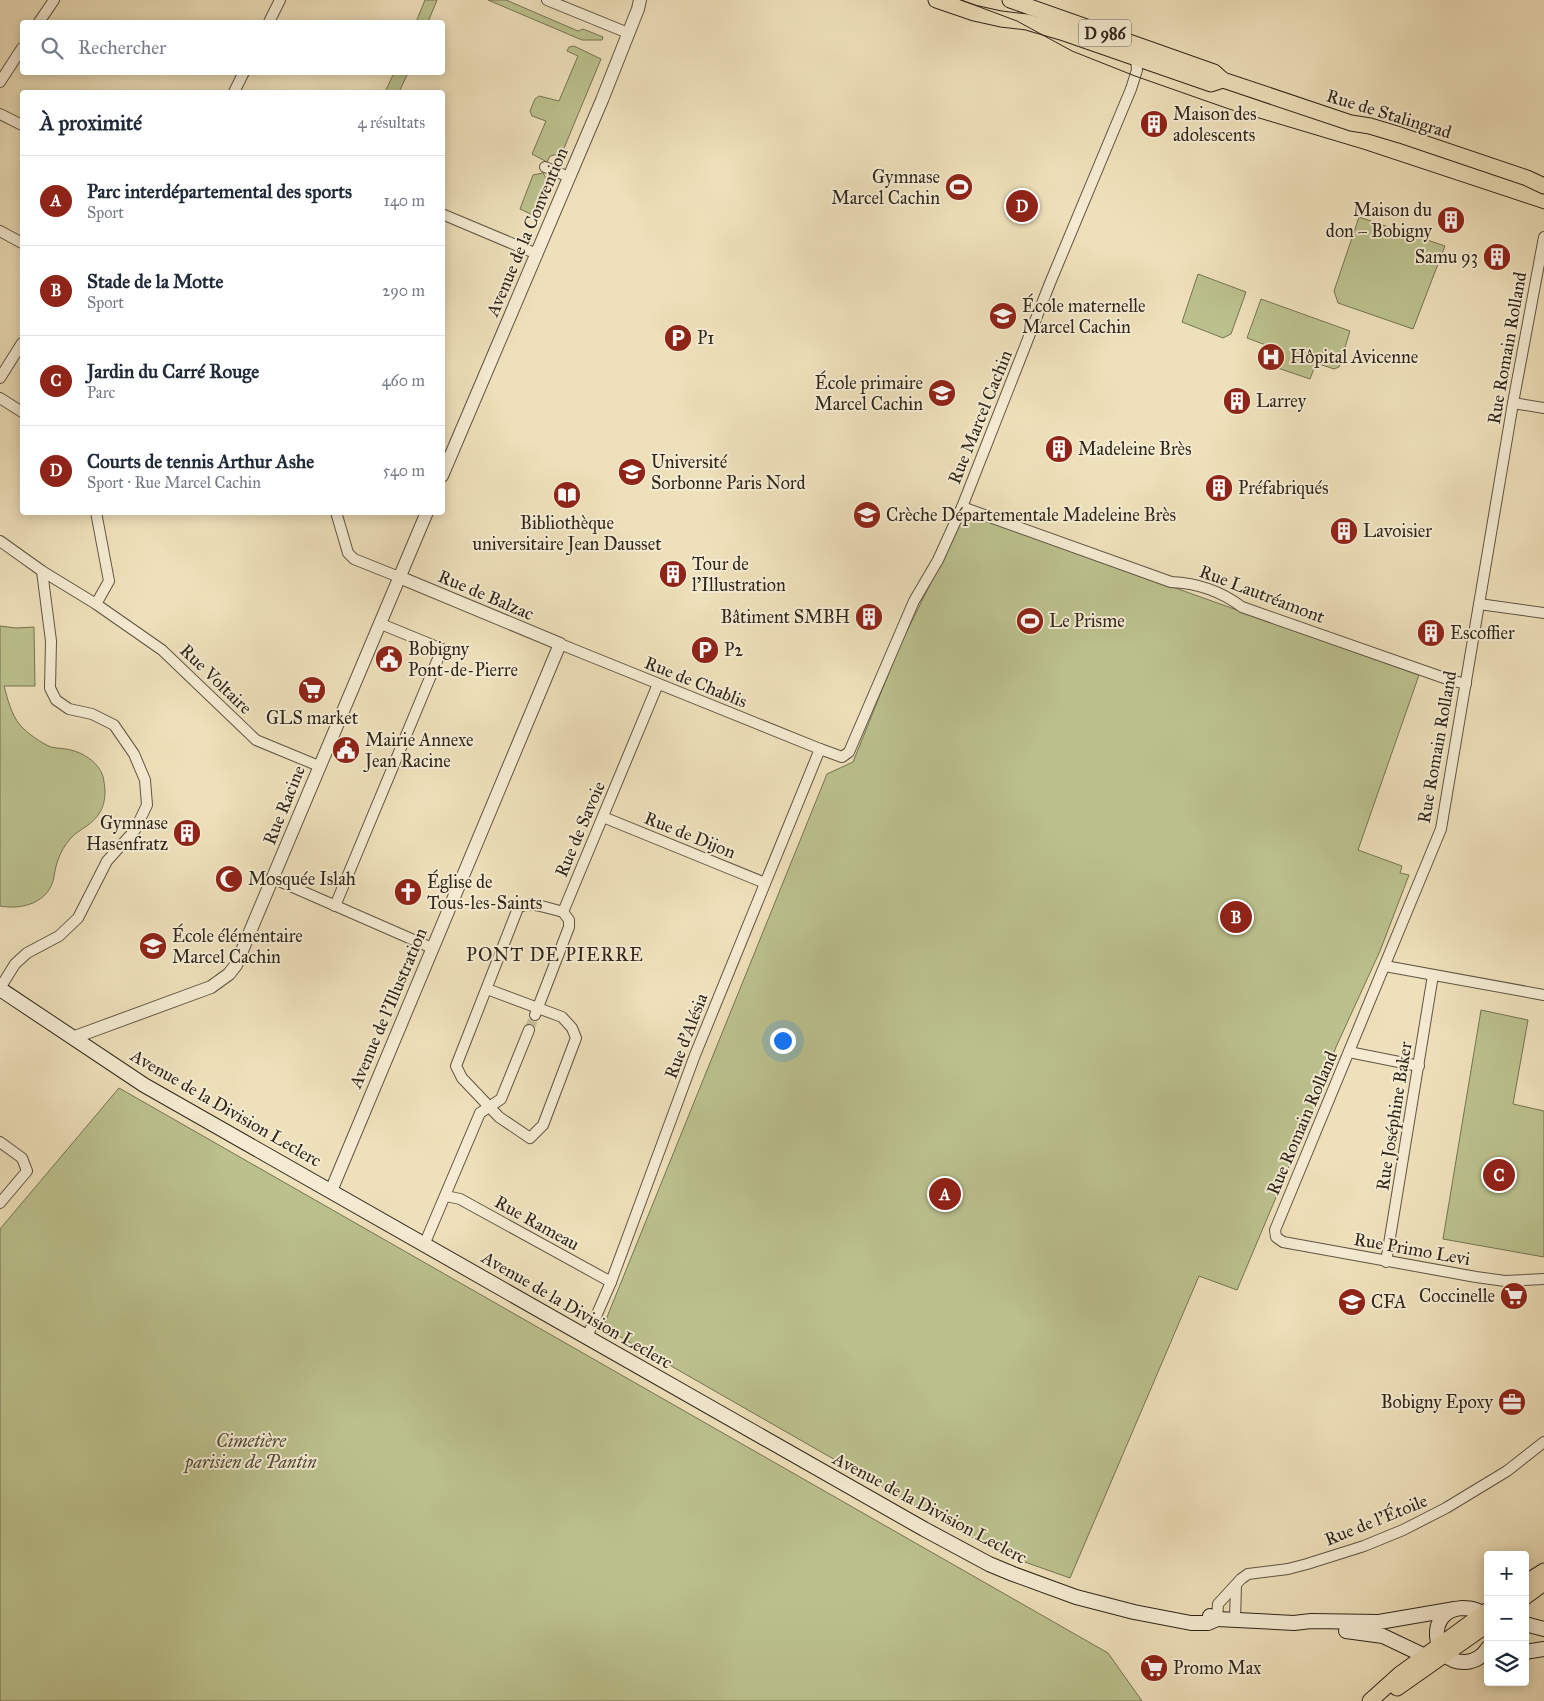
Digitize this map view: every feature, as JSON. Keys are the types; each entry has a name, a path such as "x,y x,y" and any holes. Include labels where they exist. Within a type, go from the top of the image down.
{"main road":[{"name":"Rue de Stalingrad","path":"936,0 974,13 1027,22 1053,29 1211,84 1223,80"},
{"name":"Rue de Stalingrad","path":"1010,0 1214,72 1223,80 1351,123 1370,126 1400,135 1527,178 1544,186"},
{"path":"1129,42 1136,58"},
{"name":"Avenue de la Division Leclerc","path":"0,988 144,1085 916,1524 989,1564 1027,1581 1116,1608 1158,1615 1197,1614 1217,1619 1294,1623 1311,1621 1378,1622 1455,1609 1473,1609 1484,1614"},
{"path":"1529,1580 1544,1571"},
{"path":"1526,1596 1544,1583"},
{"path":"1455,1609 1446,1613 1439,1622 1436,1633 1442,1650 1457,1661 1484,1660"},
{"path":"1371,1700 1400,1686 1442,1650 1484,1618"},
{"name":"Avenue de la Division Leclerc","path":"1294,1623 1309,1629 1355,1631 1383,1636 1425,1656"},
{"path":"1529,1625 1544,1629"},
{"path":"1529,1651 1544,1649"},
{"path":"1371,1700 1400,1674 1425,1656 1442,1650"},
{"path":"1470,1661 1484,1653"}],"street":[{"path":"40,20 54,0"},
{"path":"270,20 280,0"},
{"path":"547,0 628,33"},
{"name":"Avenue de la Convention","path":"445,469 602,100 640,0"},
{"path":"0,82 20,51"},
{"name":"Rue Marcel Cachin","path":"820,749 842,757 849,752 914,601 938,560 962,507 1054,275 1131,89 1137,70 1136,58"},
{"path":"235,90 242,75"},
{"path":"0,114 20,124"},
{"path":"545,167 570,176"},
{"path":"445,215 537,254"},
{"path":"0,231 20,242"},
{"name":"Rue Romain Rolland","path":"1276,1237 1275,1230 1441,829 1513,403 1544,241"},
{"path":"0,378 20,346"},
{"path":"0,398 20,411"},
{"path":"1513,403 1544,408"},
{"name":"Rue Lautréamont","path":"962,507 1171,582 1188,582 1228,597 1242,607 1466,684"},
{"path":"96,604 109,581 97,515"},
{"path":"337,515 348,553 354,559 399,577 426,515"},
{"name":"Rue Voltaire","path":"0,541 162,650 256,740 319,766"},
{"path":"0,988 14,964 27,953 59,936 78,918 107,861 135,830 146,805 145,780 134,754 114,725 92,714 69,709 56,700 50,688 51,641 42,570"},
{"name":"Rue Racine","path":"75,1037 212,987 229,974 236,965 381,624 399,577"},
{"name":"Rue de Balzac","path":"399,577 560,644"},
{"path":"1479,604 1544,613"},
{"path":"335,906 442,648 381,624"},
{"name":"Rue de Chablis","path":"560,644 820,749"},
{"name":"Avenue de l'Illustration","path":"331,1191 560,644"},
{"name":"Rue de Savoie","path":"563,912 658,684"},
{"name":"Rue d'Alésia","path":"587,1337 611,1282 695,1055 820,749"},
{"name":"Rue de Dijon","path":"603,817 765,883"},
{"path":"272,878 432,948"},
{"path":"488,989 536,1011 562,1016 572,1028 576,1038 543,1125 530,1138 499,1117 462,1078 456,1066 488,989 518,908 523,905 563,912 569,920 569,927 536,1011"},
{"path":"1385,966 1544,995"},
{"name":"Rue Joséphine Baker","path":"1386,1262 1433,975"},
{"path":"424,1245 480,1113 501,1099 529,1030"},
{"path":"1349,1052 1419,1066"},
{"path":"0,1142 22,1158 27,1171 0,1203"},
{"name":"Rue Rameau","path":"446,1196 460,1199 611,1282"},
{"name":"Rue Primo Levi","path":"1276,1237 1283,1242 1386,1262 1505,1281 1544,1279"},
{"name":"Rue de l'Étoile","path":"1217,1619 1218,1604 1241,1578 1248,1574 1288,1569 1308,1564 1364,1546 1403,1530 1446,1508 1499,1475 1544,1442"},
{"path":"1235,1620 1236,1585"}],"green space":[{"path":"425,0 437,0 429,20 417,20"},
{"path":"488,0 506,0 578,31 583,29 603,37 602,40 582,40"},
{"path":"574,46 601,59 562,153 550,156 547,162 532,154 546,121 532,116 530,111 535,99 539,96 559,101 578,56 567,51 569,47"},
{"path":"393,75 407,75 400,90 386,90"},
{"path":"543,173 549,183 535,216 520,209 533,175"},
{"path":"1359,217 1445,246 1413,329 1338,303 1334,291"},
{"path":"1198,274 1246,292 1231,334 1223,338 1182,322"},
{"path":"1261,299 1350,331 1339,367 1334,369 1316,363 1310,379 1260,362 1266,345 1247,338"},
{"path":"971,515 1419,675 1358,850 1402,866 1400,873 1409,875 1380,951 1336,1047 1314,1107 1237,1290 1199,1276 1070,1578 1019,1560 961,1532 603,1327 827,774 853,762 901,643 963,518"},
{"path":"0,626 16,628 34,627 35,686 4,686 10,707 17,721 30,734 47,745 54,748 71,750 94,762 101,771 105,789 103,806 97,816 75,834 63,849 47,893 33,903 17,907 0,906"},
{"path":"1481,1010 1528,1020 1513,1104 1544,1111 1544,1257 1443,1239"},
{"name":"Cimetière parisien de Pantin","path":"119,1088 1108,1653 1142,1701 0,1701 0,1229"}],"tunnel":[{"path":"529,1030 535,1015"}],"tram line":[{"path":"961,0 1017,21 1072,51 1135,76 1229,109 1363,149 1544,209"}],"place":[{"name":"Maison des adolescents","path":"1154,124"},
{"name":"Gymnase Marcel Cachin","path":"959,187"},
{"name":"Courts de tennis Arthur Ashe","path":"1022,206"},
{"name":"Maison du don – Bobigny","path":"1451,220"},
{"name":"Samu 93","path":"1497,257"},
{"name":"École maternelle Marcel Cachin","path":"1003,316"},
{"name":"P1","path":"678,338"},
{"name":"Hôpital Avicenne","path":"1271,357"},
{"name":"École primaire Marcel Cachin","path":"942,393"},
{"name":"Larrey","path":"1237,401"},
{"name":"Madeleine Brès","path":"1059,449"},
{"name":"Université Sorbonne Paris Nord","path":"632,472"},
{"name":"Préfabriqués","path":"1219,488"},
{"name":"Bibliothèque universitaire Jean Dausset","path":"567,495"},
{"name":"Crèche Départementale Madeleine Brès","path":"867,515"},
{"name":"Lavoisier","path":"1344,531"},
{"name":"Tour de l'Illustration","path":"673,574"},
{"name":"Bâtiment SMBH","path":"869,617"},
{"name":"Le Prisme","path":"1030,621"},
{"name":"Escoffier","path":"1431,633"},
{"name":"P2","path":"705,650"},
{"name":"Bobigny Pont-de-Pierre","path":"389,659"},
{"name":"GLS market","path":"312,690"},
{"name":"Mairie Annexe Jean Racine","path":"346,750"},
{"name":"Gymnase Hasenfratz","path":"187,833"},
{"name":"Mosquée Islah","path":"229,879"},
{"name":"Église de Tous-les-Saints","path":"408,892"},
{"name":"Stade de la Motte","path":"1236,917"},
{"name":"École élémentaire Marcel Cachin","path":"153,946"},
{"name":"Jardin du Carré Rouge","path":"1499,1175"},
{"name":"Parc interdépartemental des sports","path":"945,1194"},
{"name":"Coccinelle","path":"1514,1296"},
{"name":"CFA","path":"1352,1302"},
{"name":"Bobigny Epoxy","path":"1512,1402"},
{"name":"Promo Max","path":"1154,1668"}],"district":[{"name":"PONT DE PIERRE","path":"555,954"}]}
